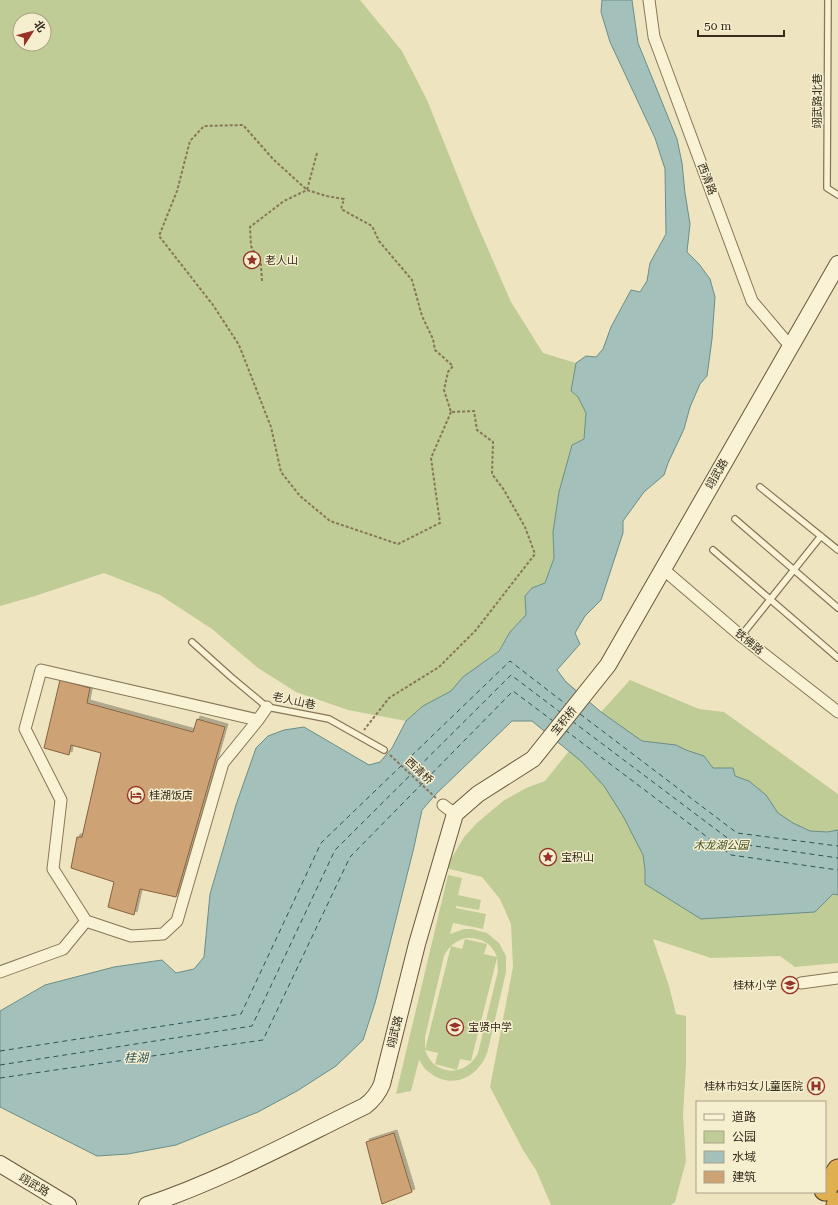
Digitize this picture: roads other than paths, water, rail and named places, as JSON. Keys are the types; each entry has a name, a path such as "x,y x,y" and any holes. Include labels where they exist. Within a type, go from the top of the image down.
{"highway":[{"path":"826,1188 838,1170"},
{"path":"816,1205 823,1193"}],"main road":[{"name":"翊武路","path":"594,683 608,665 838,264"},
{"name":"宝积桥","path":"449,809 478,794 533,759 594,683"},
{"name":"翊武路","path":"147,1205 216,1178 250,1162 365,1106 379,1093 417,944 449,809"},
{"name":"翊武路","path":"0,1164 68,1205"}],"street":[{"name":"西清路","path":"649,0 654,37 752,301 790,346"},
{"name":"铁佛路","path":"663,569 742,636 838,712"},
{"path":"258,720 41,670 25,729 61,800 53,869 86,921 131,936 163,934 177,921 223,763 258,720 267,707"},
{"path":"0,972 63,949 86,921"},
{"path":"801,983 838,978"}],"lane":[{"name":"翊武路北巷","path":"828,0 827,188 838,195"},
{"path":"760,487 838,550"},
{"path":"735,519 838,608"},
{"path":"742,636 821,536"},
{"path":"713,550 838,658"},
{"name":"老人山巷","path":"192,642 267,707 329,719 384,750"}],"water":[{"name":"桂湖","path":"602,0 632,0 638,43 677,139 682,163 690,224 687,252 699,264 710,279 715,297 712,339 707,376 700,384 690,407 684,429 664,475 644,492 623,521 623,533 601,600 585,616 575,633 580,644 557,670 566,682 601,712 642,741 676,745 704,756 713,768 733,768 735,776 749,781 766,795 778,813 793,823 810,831 827,832 838,830 838,895 833,894 815,912 701,919 645,884 643,855 623,816 604,786 582,762 532,721 512,721 437,793 422,810 375,1003 363,1040 336,1066 297,1091 258,1112 176,1145 128,1154 97,1156 0,1107 0,1011 45,985 114,967 162,960 176,973 194,969 204,957 210,894 236,805 256,748 268,736 284,730 304,727 369,765 380,762 392,748 406,721 423,706 451,691 463,677 499,651 510,632 526,615 525,596 532,588 545,583 554,558 553,532 559,492 572,445 584,439 586,413 578,397 571,391 576,363 586,356 596,357 603,349 611,327 631,290 640,292 647,281 650,263 666,234 665,169 655,138 610,42 601,12"}],"place":[{"name":"老人山","path":"252,260"},
{"name":"桂湖饭店","path":"136,795"},
{"name":"宝积山","path":"548,857"},
{"name":"桂林小学","path":"790,985"},
{"name":"宝贤中学","path":"455,1027"},
{"name":"桂林市妇女儿童医院","path":"816,1086"}],"park label":[{"name":"木龙湖公园","path":"721,845"}]}
